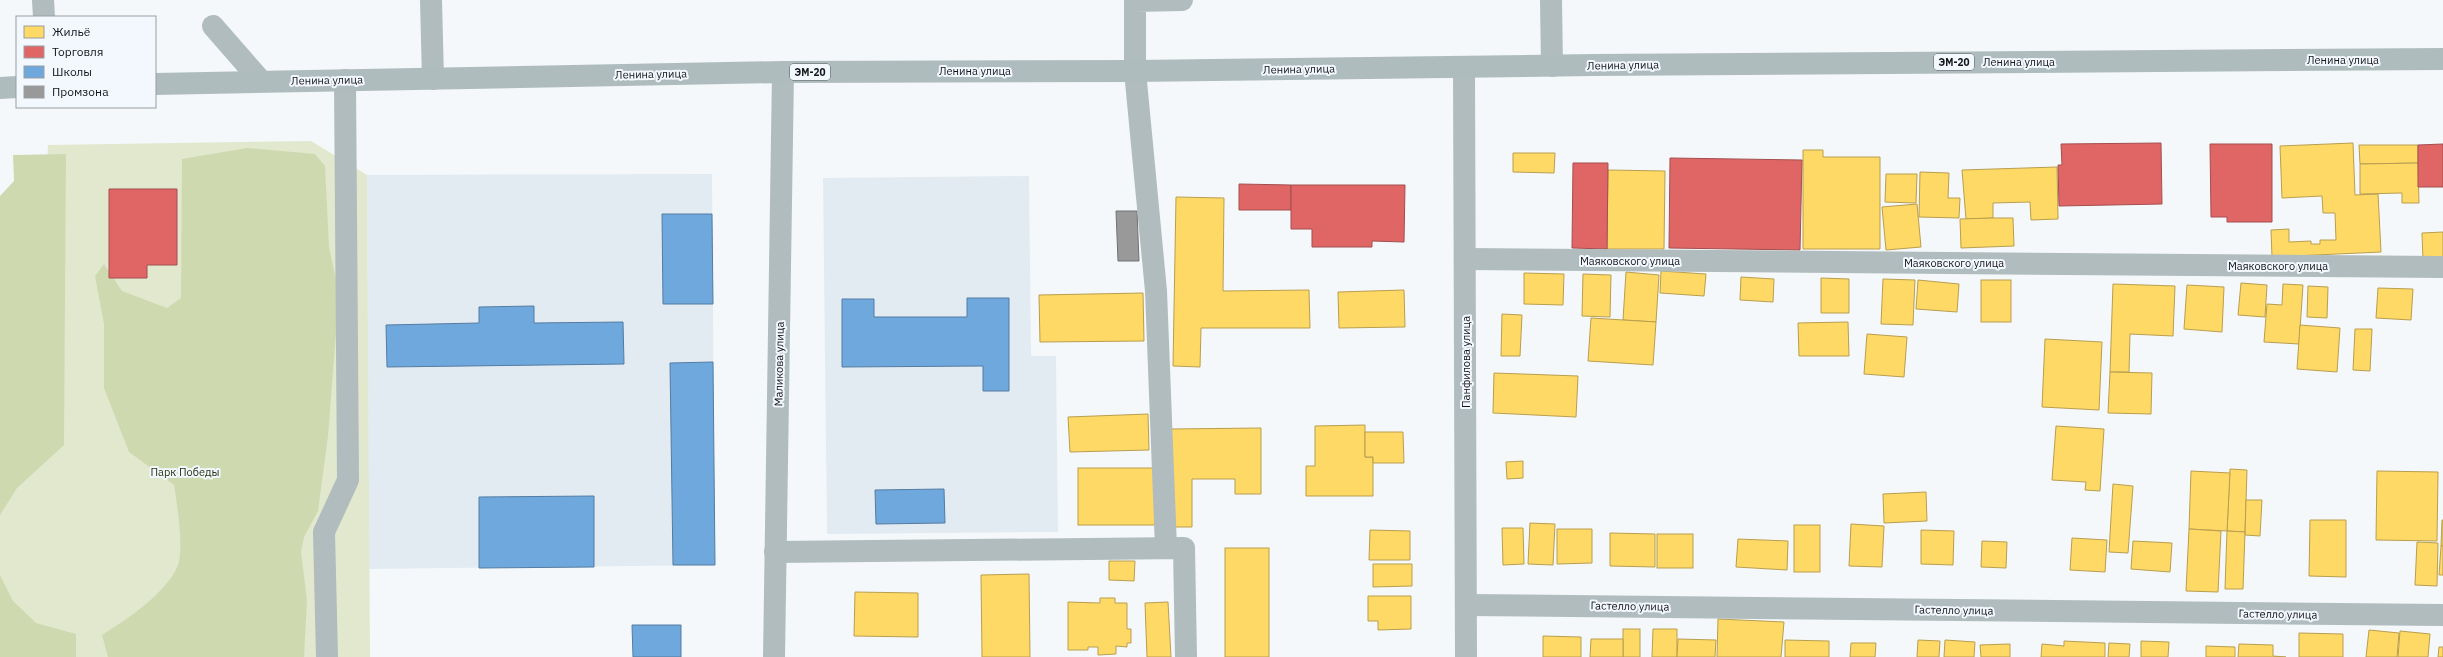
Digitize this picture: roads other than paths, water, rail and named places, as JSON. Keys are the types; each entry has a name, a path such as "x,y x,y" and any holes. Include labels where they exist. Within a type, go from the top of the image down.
{"main road":[{"name":"Ленина улица","path":"156,84 783,72 1135,71 2443,59"},
{"path":"0,88 16,87"}],"street":[{"path":"43,0 44,16"},
{"path":"431,0 433,79"},
{"path":"1166,548 1156,291 1135,71 1135,1 1182,0"},
{"path":"1551,0 1552,66"},
{"path":"213,26 261,81"},
{"name":"Панфилова улица","path":"1464,67 1466,259 1466,657"},
{"name":"Маликова улица","path":"774,657 783,72"},
{"path":"327,657 324,532 348,480 345,80"},
{"name":"Маяковского улица","path":"1466,259 2443,267"},
{"path":"775,552 1184,548 1186,657"},
{"name":"Гастелло улица","path":"1466,605 2443,615"}],"park label":[{"name":"Парк Победы","path":"185,472"}]}
